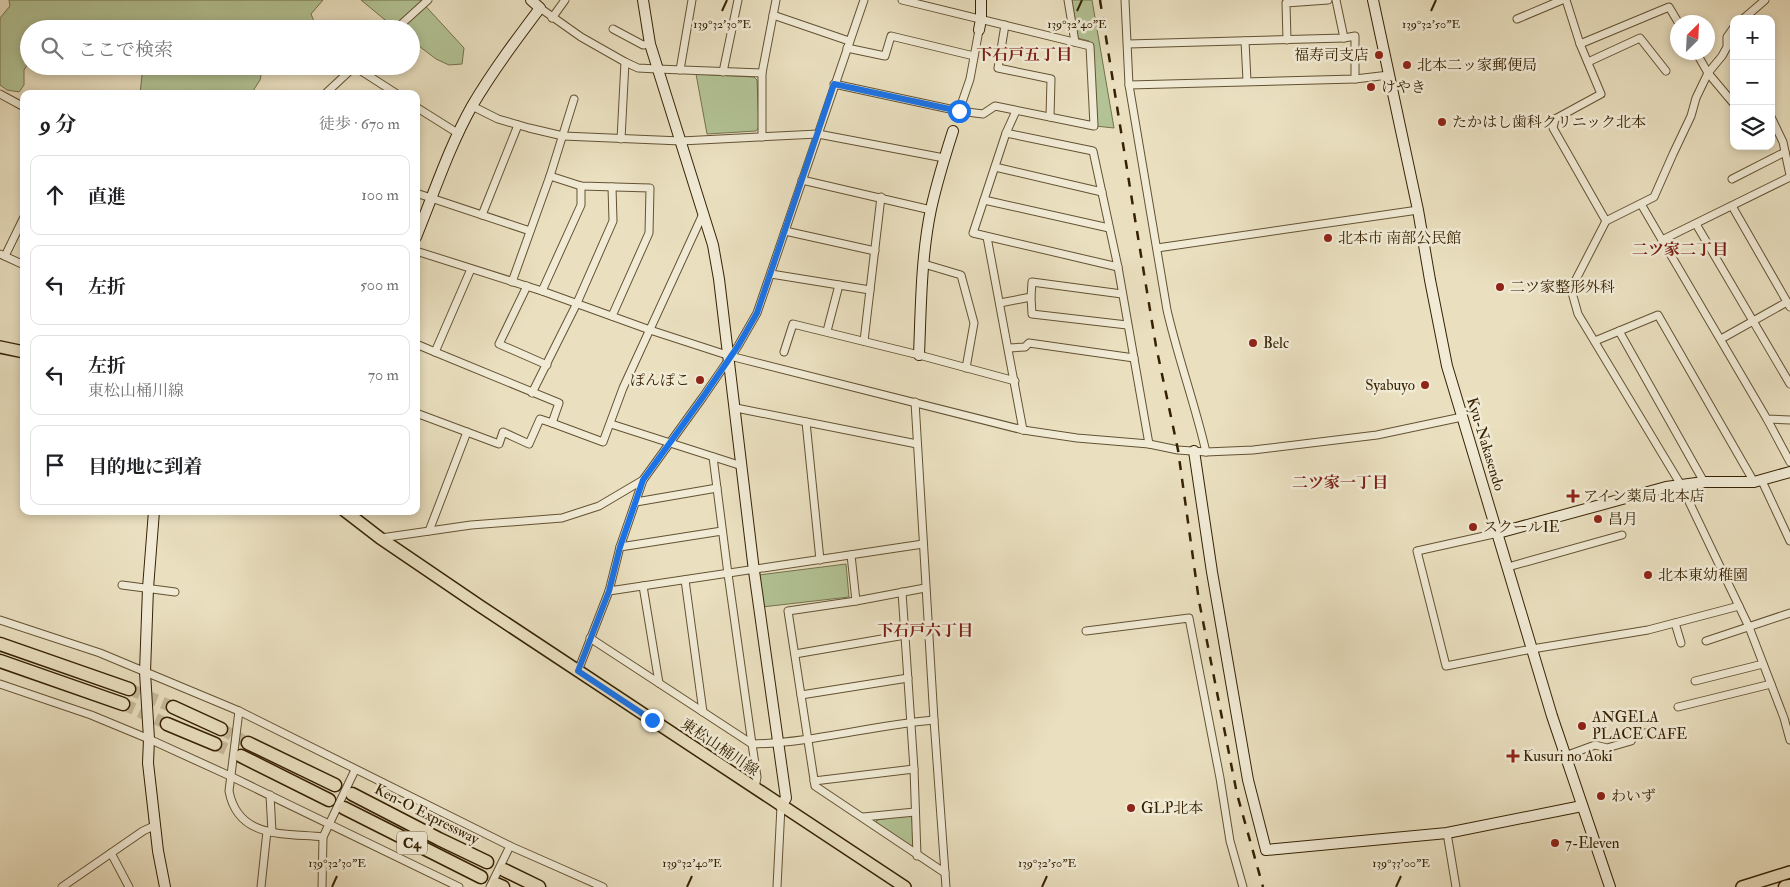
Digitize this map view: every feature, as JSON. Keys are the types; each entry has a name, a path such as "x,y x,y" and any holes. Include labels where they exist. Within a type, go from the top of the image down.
{"highway":[{"path":"0,644 129,689"},
{"path":"0,661 123,704"},
{"path":"173,707 221,729"},
{"path":"168,724 215,744"},
{"path":"248,743 335,785"},
{"path":"241,756 329,800"},
{"name":"Ken-O Expressway","path":"352,794 487,862"},
{"name":"C4","path":"344,808 482,877"},
{"path":"504,870 539,887"},
{"path":"1785,887 1790,886"}],"main road":[{"path":"0,347 20,351"},
{"name":"東松山桶川線","path":"350,515 380,538 755,788 893,884 905,887"},
{"path":"1742,887 1790,872"}],"street":[{"path":"406,20 428,0"},
{"path":"531,0 552,18 581,38 638,68 762,73"},
{"path":"552,18 564,0"},
{"path":"643,0 650,44 713,245 719,278 730,356 754,571 786,798 781,806 777,887"},
{"path":"680,70 692,0"},
{"path":"723,72 738,0"},
{"path":"762,137 762,73 776,0"},
{"path":"834,84 959,111 983,114 995,106 1094,126 1090,46 1006,25 980,24 903,0"},
{"path":"959,111 970,79 980,24 980,0"},
{"path":"1068,0 1075,42"},
{"path":"1125,0 1128,85 1167,310 1175,345 1197,413 1206,452"},
{"path":"1287,40 1286,1 1328,0"},
{"path":"1336,0 1344,38"},
{"name":"Kyu-Nakasendo","path":"1373,0 1418,210 1448,366 1565,756 1610,887"},
{"path":"1517,18 1564,0 1601,94 1555,119 1553,128 1606,221"},
{"path":"1748,15 1765,0"},
{"path":"578,671 609,591 620,547 643,480 703,397 757,313 848,45 861,1"},
{"path":"1580,44 1669,7 1674,15"},
{"path":"420,227 472,106 540,8"},
{"path":"773,15 848,45 885,56 891,36 974,56"},
{"path":"1006,25 998,68 1051,79 1050,117"},
{"path":"613,29 643,45 650,44"},
{"path":"1730,33 1722,56 1708,73 1696,98 1692,116 1672,154 1654,197 1606,221 1571,289 1578,314 1681,485 1749,628 1784,718 1790,740"},
{"path":"1128,44 1344,38 1355,36 1355,79"},
{"path":"1588,62 1640,38 1666,71"},
{"path":"1246,41 1247,81"},
{"path":"1701,60 1708,73 1730,99"},
{"path":"621,139 625,62"},
{"path":"329,90 345,75"},
{"path":"368,75 390,90"},
{"path":"1128,85 1355,79 1389,75"},
{"path":"0,94 20,105"},
{"path":"512,282 550,176 574,99"},
{"path":"472,106 498,119 563,136 681,141 818,134 944,158"},
{"path":"420,109 459,134"},
{"path":"1016,111 1006,133 973,233 1118,267"},
{"path":"482,215 518,125"},
{"path":"1662,240 1790,176 1783,142 1775,125"},
{"path":"919,355 924,264 931,210 953,130"},
{"path":"1006,133 1093,151 1118,267 1149,444"},
{"path":"1732,179 1785,152"},
{"path":"995,167 1102,192"},
{"path":"550,176 581,186 650,188 649,234 612,316"},
{"path":"802,180 931,210"},
{"path":"542,291 581,206 581,186"},
{"path":"532,393 577,303 613,221 612,187"},
{"path":"420,195 530,231"},
{"path":"864,341 880,197"},
{"path":"984,200 1109,228"},
{"path":"1641,204 1721,339 1790,462"},
{"path":"1721,339 1789,305 1732,206"},
{"path":"1156,248 1418,210"},
{"path":"420,415 498,444 502,432 529,444 540,419 603,442 623,388 703,214"},
{"path":"20,224 2,255 20,263"},
{"path":"1696,224 1790,384"},
{"path":"785,231 875,251"},
{"path":"987,237 1023,430"},
{"path":"420,252 542,291 650,330 730,356 1023,430 1206,452 1253,450 1332,442 1419,427 1462,417"},
{"path":"924,264 961,274 974,323 966,368"},
{"path":"435,352 471,269"},
{"path":"771,274 870,290"},
{"path":"1122,294 1032,282 1032,314 1127,325"},
{"path":"827,332 839,285"},
{"path":"527,286 499,344 547,365"},
{"path":"1000,303 1031,298"},
{"path":"1596,341 1658,315 1787,528 1790,541"},
{"path":"784,352 793,324 1015,381"},
{"path":"1619,331 1704,482"},
{"path":"1008,348 1025,347 1029,343 1134,358"},
{"path":"420,346 560,403 552,423"},
{"path":"915,402 925,588 946,887"},
{"path":"736,408 917,444"},
{"path":"1767,419 1790,420"},
{"path":"806,422 820,560"},
{"path":"611,424 742,466"},
{"path":"429,531 467,432"},
{"path":"1194,451 1212,572 1248,780 1266,850 1447,833 1540,816 1582,806"},
{"path":"713,457 757,777 755,788"},
{"path":"1739,606 1648,630 1532,649 1446,666 1417,551 1498,533 1666,487 1704,482 1758,482 1790,472"},
{"path":"380,538 471,525 562,518 599,506 643,480"},
{"path":"636,502 717,488"},
{"path":"154,515 148,588 145,672 149,740 148,763 165,887"},
{"path":"620,547 722,531"},
{"path":"1508,567 1622,535"},
{"path":"609,591 754,571 923,544"},
{"path":"851,555 856,601"},
{"path":"686,580 703,712"},
{"path":"122,585 175,592"},
{"path":"643,586 659,683"},
{"path":"925,588 788,611 815,786 945,873"},
{"path":"902,592 914,769 917,856"},
{"path":"1706,641 1790,613"},
{"path":"1086,631 1189,618 1220,778 1230,841 1243,887"},
{"path":"0,620 100,653 239,711 510,846 604,887"},
{"path":"1675,623 1681,643"},
{"path":"795,654 905,635"},
{"path":"590,638 752,744 779,743 910,722 934,720"},
{"path":"1695,680 1763,664"},
{"path":"801,695 908,678"},
{"path":"0,684 91,715 149,740 230,776 459,887"},
{"path":"1678,707 1771,684"},
{"path":"239,711 229,791 230,800 240,816 246,824 270,832 323,838"},
{"path":"1565,756 1595,745 1606,748 1631,740 1635,735 1656,731"},
{"path":"814,782 914,769"},
{"path":"322,887 323,838 355,770"},
{"path":"261,887 270,832 270,795"},
{"path":"863,817 915,812"},
{"path":"62,887 156,825"},
{"path":"1447,833 1456,887"},
{"path":"496,886 510,846"},
{"path":"111,853 129,887"}],"green space":[{"path":"9,0 323,0 311,14 313,20 20,20 20,75 24,75 24,85 19,92 7,90 0,85 0,18 10,6"},
{"path":"361,0 420,0 464,48 462,64 449,65 436,59 420,47 420,20 385,20"},
{"path":"1068,0 1092,0 1114,128 1095,126 1089,41 1074,37"},
{"path":"696,74 754,77 757,80 759,127 756,131 707,134"},
{"path":"142,75 261,75 254,90 140,90"},
{"path":"846,564 849,597 762,607 759,575"},
{"path":"909,815 912,817 914,845 911,846 876,823 877,820"}],"tunnel":[{"path":"129,689 173,707"},
{"path":"123,704 167,724"},
{"path":"221,729 248,743"},
{"path":"215,744 241,756"}],"railway":[{"path":"1100,0 1156,346 1178,450 1199,601 1237,794 1263,887"}],"place":[{"name":"福寿司支店","path":"1379,55"},
{"name":"北本二ッ家郵便局","path":"1407,65"},
{"name":"けやき","path":"1371,87"},
{"name":"たかはし歯科クリニック北本","path":"1442,122"},
{"name":"北本市 南部公民館","path":"1328,238"},
{"name":"二ツ家整形外科","path":"1500,287"},
{"name":"Belc","path":"1253,343"},
{"name":"ぽんぽこ","path":"700,380"},
{"name":"Syabuyo","path":"1425,385"},
{"name":"アイン薬局 北本店","path":"1573,496"},
{"name":"昌月","path":"1598,519"},
{"name":"スクールIE","path":"1473,527"},
{"name":"北本東幼稚園","path":"1648,575"},
{"name":"ANGELA PLACE CAFE","path":"1582,726"},
{"name":"Kusuri no Aoki","path":"1513,756"},
{"name":"わいず","path":"1601,796"},
{"name":"GLP北本","path":"1131,808"},
{"name":"7-Eleven","path":"1555,843"}],"district":[{"name":"下石戸五丁目","path":"1024,54"},
{"name":"二ツ家二丁目","path":"1680,249"},
{"name":"二ツ家一丁目","path":"1340,482"},
{"name":"下石戸六丁目","path":"925,630"}],"route":[{"path":"652,720 578,671 609,591 620,547 643,480 738,346 757,313 834,84 959,111"}]}
